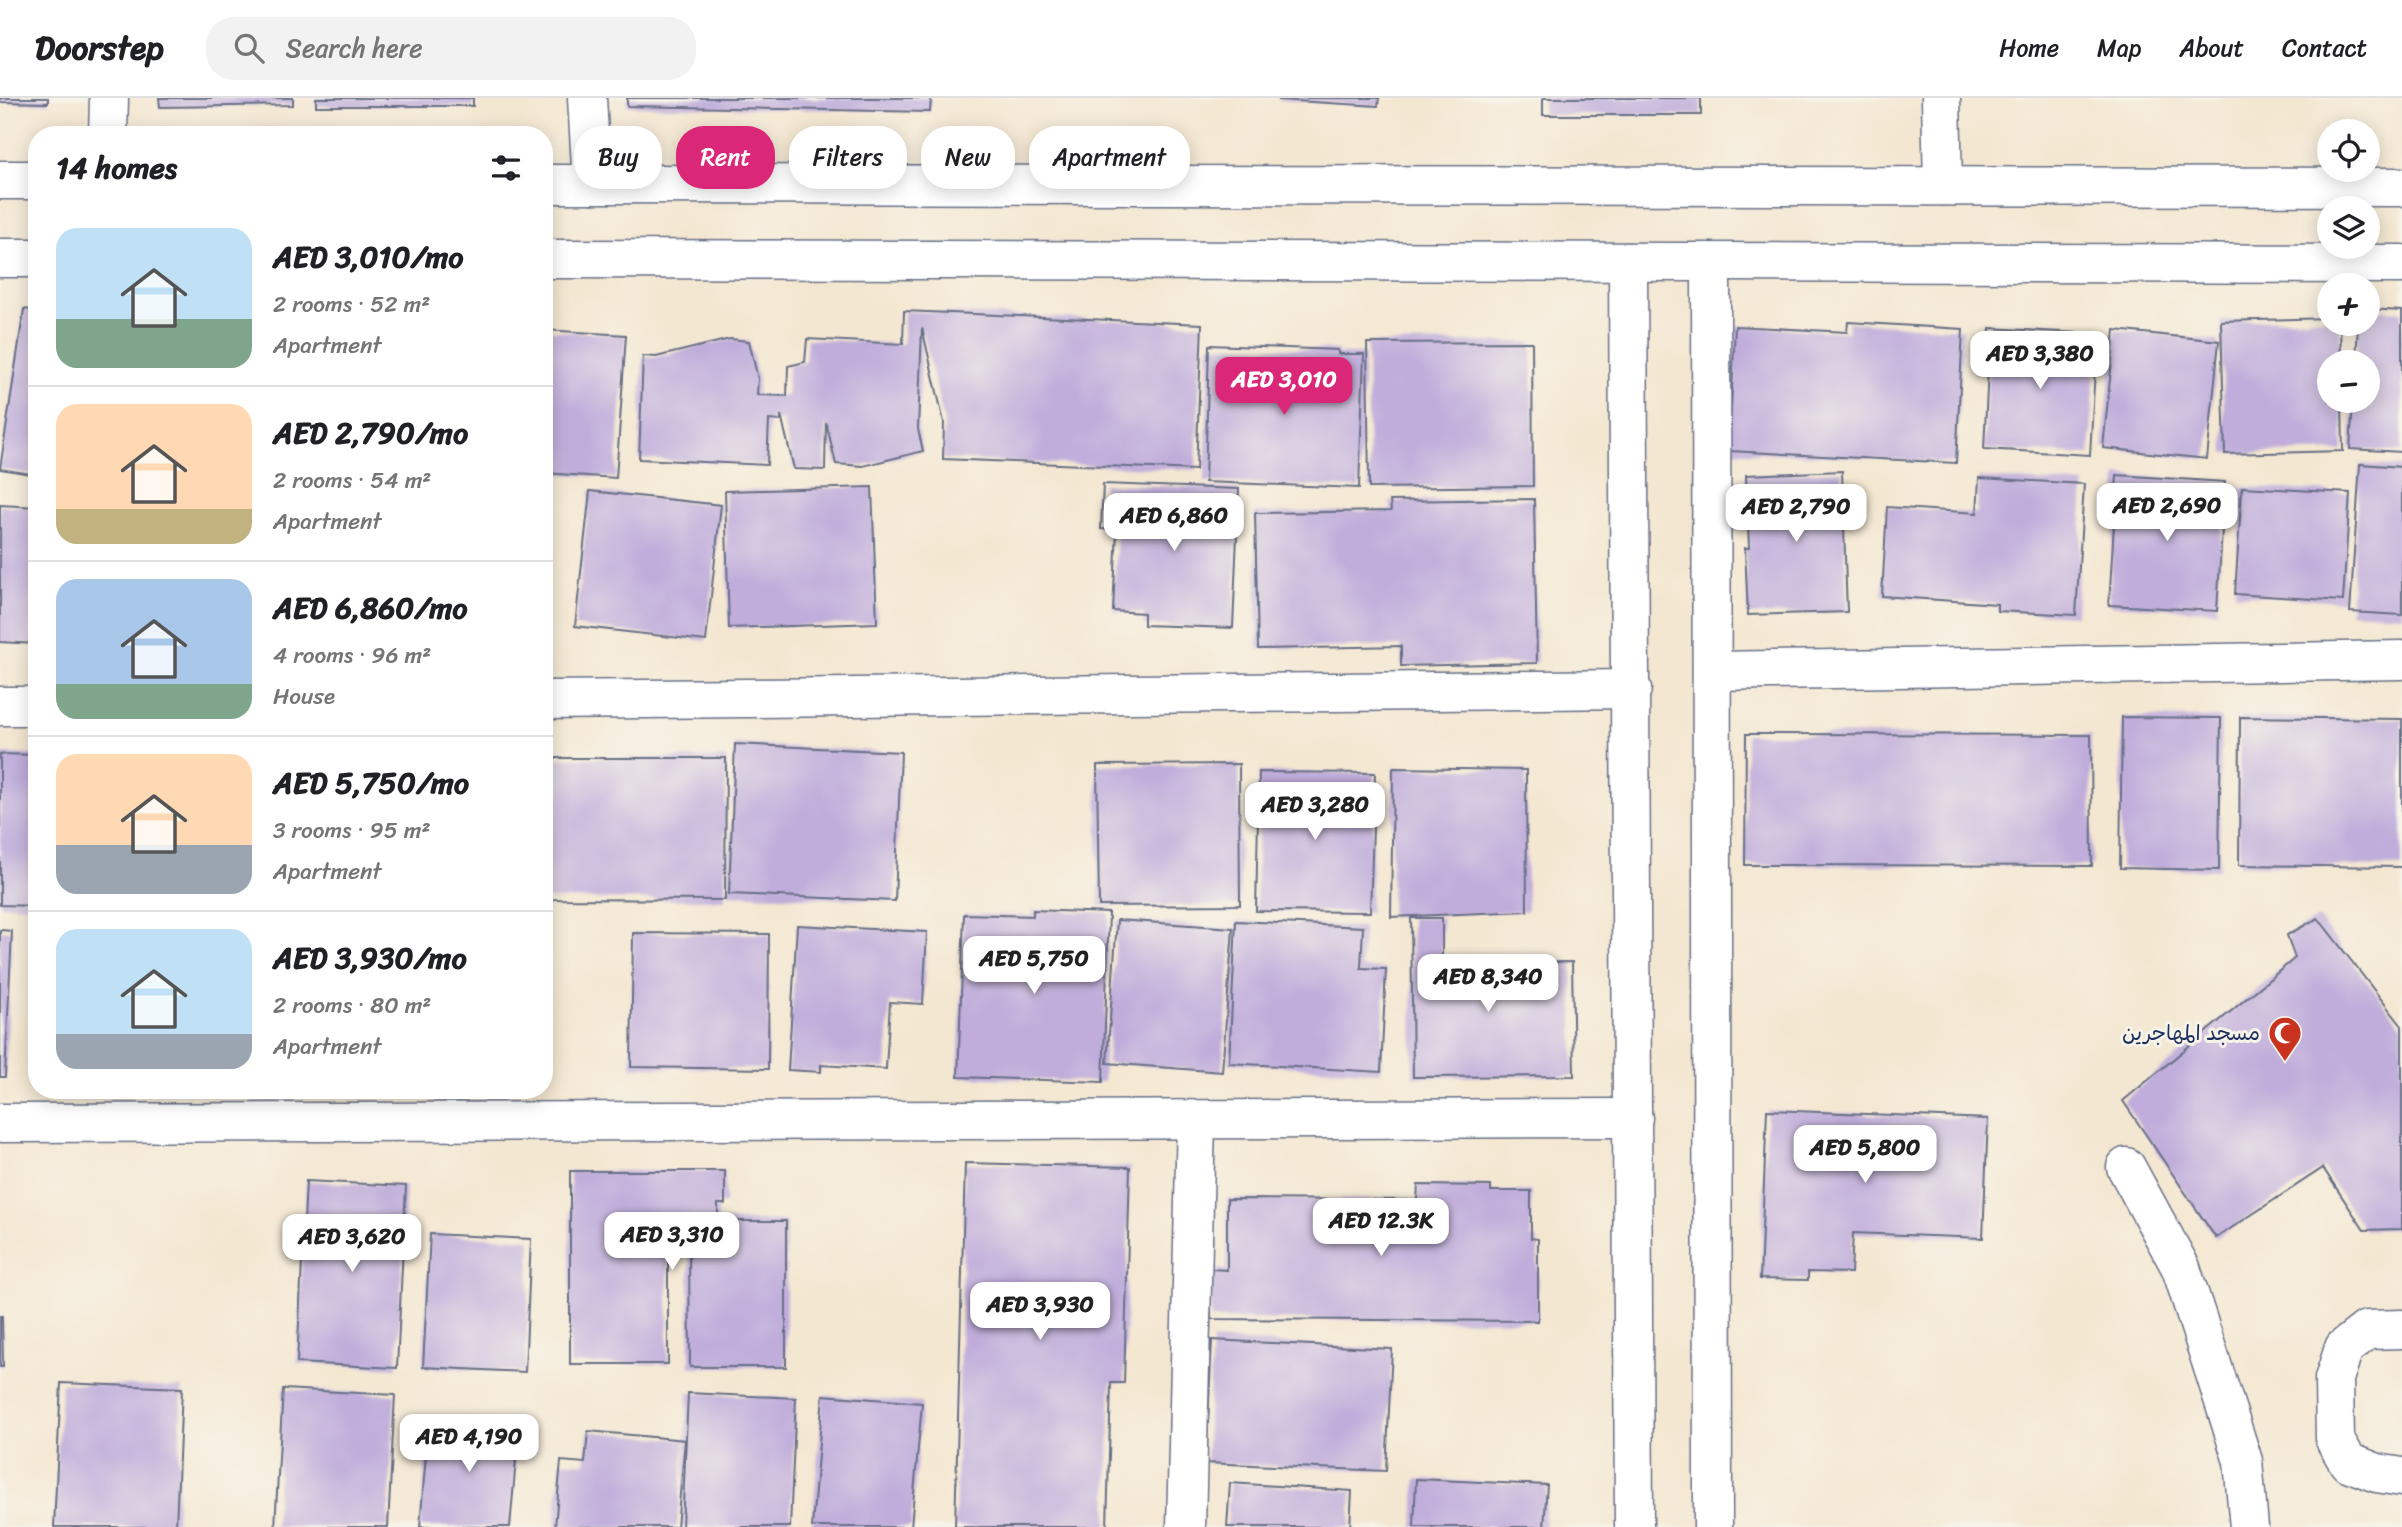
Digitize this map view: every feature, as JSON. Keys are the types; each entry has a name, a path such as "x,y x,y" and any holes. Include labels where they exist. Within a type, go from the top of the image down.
{"street":[{"path":"108,126 109,98"},
{"path":"587,98 589,126"},
{"path":"1941,98 1943,186"},
{"path":"0,180 28,180"},
{"path":"553,184 574,184"},
{"path":"662,184 2402,187"},
{"path":"0,258 28,258"},
{"path":"553,259 2402,264"},
{"path":"1628,262 1634,1527"},
{"path":"1711,262 1713,1527"},
{"path":"1712,671 2402,660"},
{"path":"553,701 1632,689"},
{"path":"0,706 28,706"},
{"path":"0,1123 1633,1118"},
{"path":"1185,1527 1196,1120"},
{"path":"2126,1167 2181,1268 2243,1461 2249,1527"},
{"path":"2402,1329 2367,1330 2344,1348 2334,1379 2335,1440 2348,1462 2377,1474 2402,1477"}],"building":[{"path":"0,98 48,98 48,103 0,102"},
{"path":"159,98 293,98 293,105 160,107"},
{"path":"316,98 473,98 473,106 316,106"},
{"path":"627,98 931,98 930,112 627,106"},
{"path":"1279,98 1379,98 1378,106"},
{"path":"1543,98 1701,98 1701,115 1543,115"},
{"path":"24,309 28,310 28,474 0,469"},
{"path":"2380,310 2402,311 2402,452 2350,449 2352,413 2380,413 2380,350 2357,350 2357,336 2380,336"},
{"path":"904,311 1202,324 1196,470 943,459 944,422 922,328 918,429 923,451 863,466 836,464 826,422 825,470 794,469 781,415 781,421 769,420 767,465 639,459 643,356 656,357 730,339 749,341 758,379 757,395 787,396 788,366 805,362 807,339 903,344"},
{"path":"2317,318 2317,336 2340,336 2341,350 2317,350 2317,413 2342,413 2343,451 2225,454 2221,321"},
{"path":"1848,322 1963,329 1956,463 1729,451 1735,326 1847,332"},
{"path":"1990,328 2097,334 2090,455 1984,449"},
{"path":"2115,330 2219,341 2207,459 2103,448"},
{"path":"553,331 626,335 616,478 553,474"},
{"path":"1532,342 1533,486 1369,488 1367,343"},
{"path":"1209,345 1338,350 1338,354 1364,354 1359,488 1205,482"},
{"path":"2360,464 2402,467 2402,615 2350,612"},
{"path":"1842,471 1847,612 1748,615 1746,475"},
{"path":"2117,475 2225,482 2217,611 2109,605"},
{"path":"1979,478 2084,484 2076,615 1997,611 1997,604 1882,596 1887,507 1977,513"},
{"path":"1103,484 1239,489 1233,628 1144,625 1144,613 1113,611 1117,530 1101,529"},
{"path":"872,487 877,623 729,628 725,491"},
{"path":"2242,487 2350,493 2343,601 2235,594"},
{"path":"590,491 721,505 706,641 575,626"},
{"path":"1534,499 1537,663 1401,666 1401,646 1258,649 1255,513 1391,511 1390,501"},
{"path":"0,505 28,507 28,644 0,642"},
{"path":"2122,717 2221,718 2219,870 2120,868"},
{"path":"2240,717 2402,719 2402,867 2239,865"},
{"path":"1746,734 2091,735 2092,866 1745,865"},
{"path":"735,744 901,752 895,901 729,894"},
{"path":"0,754 28,755 28,906 0,905"},
{"path":"553,758 726,758 725,900 553,899"},
{"path":"1239,764 1240,905 1099,906 1097,765"},
{"path":"1393,768 1526,770 1527,911 1391,917"},
{"path":"1259,772 1375,773 1370,912 1256,911"},
{"path":"1033,910 1109,913 1103,1082 958,1077 964,914 1033,916"},
{"path":"1411,918 1442,918 1442,963 1572,962 1574,1076 1413,1077"},
{"name":"مسجد المهاجرين","path":"2318,918 2402,1026 2402,1229 2364,1230 2323,1168 2216,1238 2123,1101 2295,958 2287,935"},
{"path":"1117,920 1233,928 1222,1072 1107,1063"},
{"path":"1236,921 1363,927 1361,968 1386,969 1381,1072 1229,1063"},
{"path":"797,925 927,932 923,1004 890,1002 886,1069 821,1065 821,1072 788,1070"},
{"path":"0,930 12,931 5,1077 0,1077"},
{"path":"633,933 769,934 768,1069 631,1067"},
{"path":"1767,1110 1988,1119 1983,1238 1853,1233 1851,1273 1808,1272 1808,1280 1760,1279"},
{"path":"965,1163 1130,1167 1124,1383 1111,1383 1107,1527 955,1527"},
{"path":"570,1171 725,1171 725,1204 718,1204 718,1221 786,1221 786,1367 690,1367 689,1249 668,1250 668,1364 570,1364"},
{"path":"306,1181 406,1186 397,1368 297,1363"},
{"path":"1418,1185 1491,1186 1491,1191 1531,1191 1531,1238 1538,1239 1538,1321 1211,1319 1211,1269 1227,1270 1227,1199 1417,1200"},
{"path":"430,1234 531,1239 525,1372 423,1367"},
{"path":"2,1316 3,1367 0,1367"},
{"path":"1212,1340 1392,1349 1386,1471 1206,1463"},
{"path":"61,1383 182,1388 176,1527 54,1527"},
{"path":"283,1389 395,1395 388,1527 275,1527"},
{"path":"688,1393 796,1398 790,1527 682,1527"},
{"path":"823,1395 922,1403 911,1527 812,1527"},
{"path":"429,1418 519,1426 510,1527 420,1527"},
{"path":"588,1431 685,1440 677,1527 555,1527 561,1461 585,1463"},
{"path":"1416,1479 1547,1485 1544,1527 1414,1527"},
{"path":"1230,1483 1352,1491 1350,1527 1227,1527"}],"place":[{"name":"مسجد المهاجرين","path":"2285,1063"}]}
